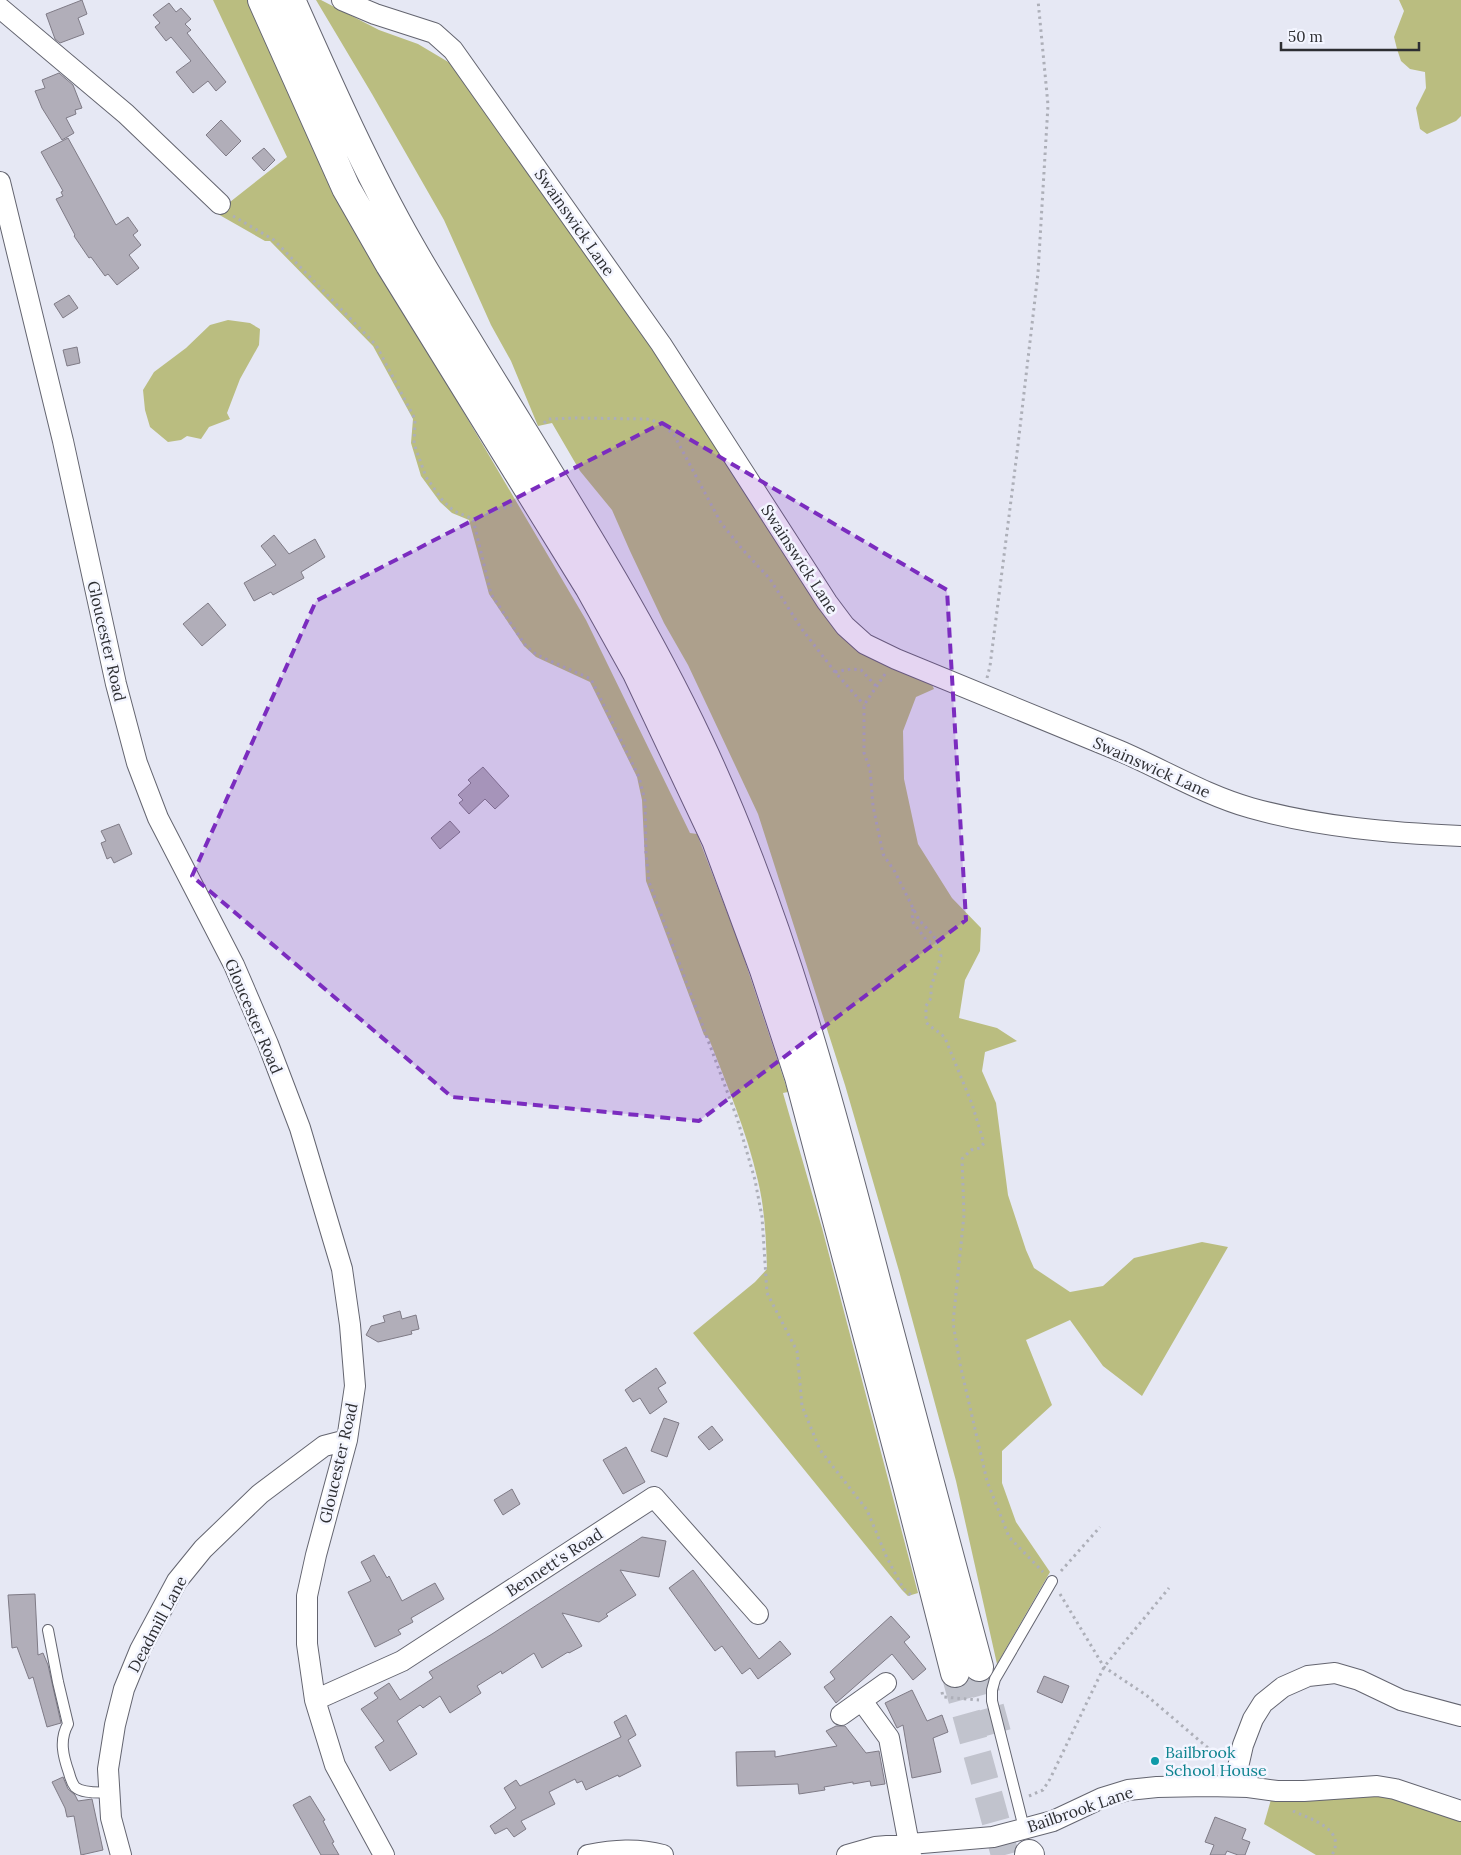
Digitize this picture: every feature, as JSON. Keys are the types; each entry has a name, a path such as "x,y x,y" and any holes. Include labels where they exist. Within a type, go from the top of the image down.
{"highway":[{"path":"262,0 346,188 390,265 589,587 636,673 716,840 764,970 800,1077 958,1676"},
{"path":"291,0 336,103 410,246 604,565 659,660 700,745 739,834 773,923 836,1124 928,1480 958,1676"}],"street":[{"name":"Swainswick Lane","path":"342,0 375,14 434,33 453,50 661,344 828,602 846,626 865,644 896,660 1122,752 1215,796 1251,808 1322,824 1461,836"},
{"path":"0,8 126,114 220,204"},
{"name":"Gloucester Road","path":"0,182 63,441 116,684 137,763 158,818 234,965 268,1044 300,1128 342,1269 350,1325 355,1386 347,1440 307,1596 307,1644 315,1700 335,1765 384,1855"},
{"name":"Deadmill Lane","path":"121,1855 111,1818 108,1769 115,1725 124,1689 140,1650 177,1581 202,1549 260,1494 324,1446 347,1440"},
{"name":"Bennett's Road","path":"315,1700 402,1661 654,1497 758,1614"},
{"path":"1244,1781 1238,1767 1243,1745 1253,1719 1263,1703 1283,1686 1308,1676 1335,1673 1359,1680 1401,1700 1461,1716"},
{"path":"842,1715 886,1683"},
{"path":"862,1701 889,1738 911,1849"},
{"name":"Bailbrook Lane","path":"846,1855 875,1847 911,1849 978,1839 1028,1846 1053,1821 1102,1798 1128,1790 1157,1787 1208,1786 1244,1781 1277,1791 1377,1786 1395,1789 1461,1811"},
{"path":"588,1855 613,1850 639,1849 663,1855"}],"lane":[{"path":"1028,1846 992,1701 992,1690 995,1679 1052,1581"},
{"path":"48,1630 68,1724 62,1752 70,1777 76,1787 84,1791 110,1793"}],"path":[{"path":"990,698 986,681 990,666 1016,463 1038,273 1048,105 1038,0"},
{"path":"220,204 233,216 274,240 376,345 416,419 414,444 426,477 443,501 454,511 473,519 517,503"},
{"path":"548,420 647,418 661,423 674,435 722,523 742,550 770,579 801,628 835,672 864,705"},
{"path":"473,519 491,594 526,646 537,655 591,679 639,778 645,801 646,852 649,882 737,1118 755,1180 762,1217 767,1293 797,1351 802,1406 820,1450 867,1510 887,1558 903,1588 917,1600"},
{"path":"896,660 864,705 864,753 870,768 873,806 884,854 919,920 933,935 941,956 931,987 931,998 926,1006 926,1022 931,1028 939,1030 945,1038 972,1104 984,1143 980,1148 971,1150 962,1159 964,1216 953,1323 987,1481 1009,1537 1052,1581 1104,1667 1146,1694 1244,1781"},
{"path":"835,672 851,669 861,670 877,687"},
{"path":"913,908 912,921 927,941 938,944"},
{"path":"1052,1581 1100,1527"},
{"path":"1017,1799 1043,1790 1104,1667 1168,1588"},
{"path":"958,1676 944,1697 992,1701"},
{"path":"1277,1791 1275,1793 1277,1802 1281,1806 1327,1826 1332,1832 1335,1842 1332,1855"}],"highlighted area":[{"path":"662,423 947,590 966,920 699,1121 452,1097 192,876 316,601"}],"green space":[{"path":"213,0 251,0 430,355 586,620 690,833 697,834 740,946 788,1092 783,1093 822,1228 918,1593 908,1596 902,1590 693,1333 755,1282 767,1269 764,1214 753,1163 736,1109 709,1039 704,1035 646,881 642,800 637,777 590,682 536,657 524,646 489,594 469,520 452,513 440,502 421,476 411,443 413,419 373,346 270,241 265,241 216,213 287,157"},
{"path":"316,0 321,0 379,30 418,44 455,66 585,242 688,406 820,605 928,676 934,689 916,697 903,731 904,779 918,844 952,898 981,928 980,951 965,980 959,1018 997,1028 1017,1041 985,1052 982,1071 996,1103 1008,1195 1034,1268 1070,1292 1103,1286 1134,1258 1202,1242 1228,1247 1142,1396 1103,1366 1070,1320 1026,1340 1052,1405 1002,1451 1002,1483 1016,1522 1050,1572 997,1664 956,1481 899,1271 845,1085 758,814 688,665 664,623 612,510 580,471 552,423 538,426 511,361 491,325 444,220"},
{"path":"1399,0 1461,0 1461,116 1456,121 1427,134 1420,129 1416,108 1426,88 1425,72 1410,69 1401,61 1394,37 1404,11"},
{"path":"228,320 250,323 260,329 259,345 240,379 227,413 230,419 209,427 201,439 187,436 181,440 168,442 150,427 145,410 143,390 154,372 186,348 210,325"},
{"path":"1373,1792 1461,1818 1461,1855 1316,1855 1264,1824 1272,1796"}],"building":[{"path":"82,0 87,14 78,18 84,34 60,43 55,39 46,14"},
{"path":"169,3 176,12 181,8 191,19 185,24 191,30 187,33 226,82 216,91 208,81 193,93 176,72 191,61 171,37 166,41 155,27 160,23 153,15"},
{"path":"59,73 73,85 82,108 75,110 76,114 66,118 74,133 62,140 42,108 35,91 45,88 42,80"},
{"path":"221,120 241,141 226,156 206,135"},
{"path":"68,138 116,225 128,217 138,231 133,235 141,245 129,255 139,268 117,285 108,274 105,276 91,257 89,258 74,236 56,199 63,196 61,192 63,191 41,152"},
{"path":"264,148 275,160 264,171 252,158"},
{"path":"69,295 78,308 63,318 54,304"},
{"path":"77,347 80,363 67,366 63,350"},
{"path":"274,535 289,554 315,539 325,557 301,572 304,578 273,595 271,592 254,601 244,583 276,565 261,546"},
{"path":"208,603 226,625 202,646 183,624"},
{"path":"483,767 509,796 495,809 485,799 469,814 459,803 463,800 458,795 471,783 468,780"},
{"path":"450,821 460,832 440,849 431,838"},
{"path":"119,824 132,854 114,863 111,857 107,859 101,843 106,841 101,831"},
{"path":"400,1311 402,1319 416,1315 419,1329 411,1331 412,1334 378,1342 366,1335 371,1326 385,1322 383,1316"},
{"path":"656,1368 666,1383 658,1388 667,1402 650,1414 640,1398 633,1402 625,1390"},
{"path":"664,1418 679,1423 667,1457 651,1451"},
{"path":"712,1426 723,1440 709,1450 698,1437"},
{"path":"626,1447 645,1482 623,1494 603,1460"},
{"path":"512,1489 520,1504 503,1515 494,1500"},
{"path":"642,1537 666,1541 659,1577 620,1570 636,1595 606,1614 608,1616 599,1622 562,1613 582,1646 542,1668 534,1653 502,1674 501,1671 477,1686 481,1693 450,1713 440,1696 423,1708 420,1705 397,1721 417,1754 390,1771 375,1747 384,1741 361,1709 378,1698 374,1693 389,1683 400,1700 433,1678 429,1672 492,1634"},
{"path":"374,1555 387,1578 389,1576 402,1601 435,1583 444,1599 411,1618 413,1622 398,1630 401,1634 375,1647 348,1592 371,1581 361,1562"},
{"path":"693,1570 759,1659 780,1641 791,1654 758,1679 750,1668 742,1674 722,1646 715,1651 669,1588"},
{"path":"35,1594 38,1655 43,1653 48,1665 61,1723 47,1727 33,1677 29,1679 17,1647 12,1648 8,1595"},
{"path":"891,1616 910,1637 904,1642 926,1669 913,1680 892,1654 836,1703 824,1687 835,1679 830,1672"},
{"path":"1044,1676 1069,1686 1062,1703 1037,1692"},
{"path":"912,1690 927,1721 942,1715 948,1732 933,1738 941,1772 912,1778 903,1725 897,1728 885,1703"},
{"path":"626,1715 636,1735 628,1740 641,1766 586,1790 582,1781 577,1783 575,1779 549,1792 555,1804 521,1821 526,1829 514,1837 507,1828 495,1834 490,1826 516,1808 504,1788 516,1780 520,1786 621,1737 614,1722"},
{"path":"836,1726 845,1726 866,1753 879,1751 885,1784 871,1786 870,1781 853,1784 853,1782 824,1787 825,1790 799,1794 798,1784 737,1786 736,1752 775,1751 775,1757 837,1746 826,1731"},
{"path":"63,1777 68,1789 75,1795 78,1801 92,1799 103,1850 81,1855 74,1816 67,1817 65,1808 52,1782"},
{"path":"310,1796 325,1820 323,1821 339,1855 321,1855 293,1805"},
{"path":"1215,1817 1246,1829 1242,1839 1250,1842 1245,1855 1238,1855 1227,1851 1225,1855 1210,1855 1214,1845 1205,1842"}],"tunnel":[{"path":"979,1667 997,1733"},
{"path":"955,1673 1005,1855"}],"place":[{"name":"Bailbrook School House","path":"1155,1761"}]}
